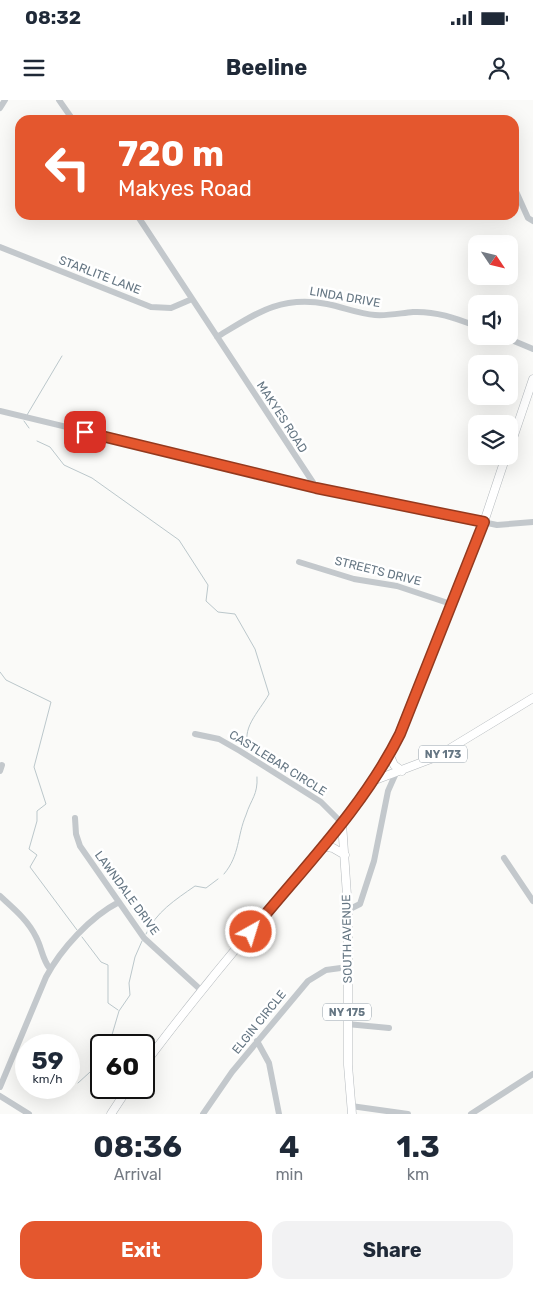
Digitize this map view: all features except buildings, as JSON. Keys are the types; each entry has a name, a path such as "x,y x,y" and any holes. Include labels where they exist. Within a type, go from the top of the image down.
{"main road":[{"path":"518,423 533,379"},
{"path":"155,1051 202,991 342,823 375,780 390,756 484,522 503,465"},
{"name":"NY 173","path":"375,780 436,757 533,698"},
{"path":"390,756 399,772"},
{"name":"SOUTH AVENUE","path":"342,823 348,910 347,1024 352,1110"},
{"path":"322,846 334,848 345,855"},
{"path":"111,1114 121,1099"}],"street":[{"path":"0,108 5,100"},
{"path":"59,100 70,115"},
{"path":"519,198 528,218 533,221"},
{"name":"MAKYES ROAD","path":"140,220 316,488"},
{"name":"STARLITE LANE","path":"0,248 151,307 171,308 192,299"},
{"name":"LINDA DRIVE","path":"217,337 265,308 282,303 301,301 325,304 370,315 412,312 441,314 468,323"},
{"path":"518,343 533,349"},
{"path":"0,411 316,488 497,525 533,522"},
{"name":"STREETS DRIVE","path":"299,562 354,579 397,586 452,604"},
{"name":"CASTLEBAR CIRCLE","path":"194,734 219,739 240,751 321,802 342,823"},
{"path":"348,910 360,904 372,867 388,791 399,772"},
{"name":"LAWNDALE DRIVE","path":"76,818 76,834 80,846 144,938 202,991"},
{"path":"504,858 533,901"},
{"path":"0,896 27,921 50,969"},
{"path":"0,1087 50,969 69,945 96,918 119,902"},
{"name":"ELGIN CIRCLE","path":"203,1114 232,1072 308,981 326,970 348,967"},
{"path":"347,1024 389,1028"},
{"path":"257,1041 269,1063 280,1114"},
{"path":"471,1114 533,1074"},
{"path":"0,1096 29,1114"},
{"path":"352,1110 408,1114"}],"waterway":[{"path":"27,415 62,356"},
{"path":"24,421 29,428"},
{"path":"37,441 50,447 64,465 92,478 179,540 208,585 206,601 218,612 235,614 255,649 269,694 249,728 247,742 250,749"},
{"path":"0,672 6,680 51,702 34,767 46,804 37,811 37,821 29,849 37,855 30,867 77,930"},
{"path":"224,874 236,853 243,823 255,793 257,777"},
{"path":"146,934 155,919 173,902 195,886 206,888 218,879"},
{"path":"82,937 101,962 108,965 108,1003 118,1010"},
{"path":"112,1034 119,1011 130,995 129,983 135,957 142,941"},
{"path":"80,1081 90,1072"}],"route":[{"path":"85,432 316,488 484,522 390,756 375,780 342,823 251,932"}]}
